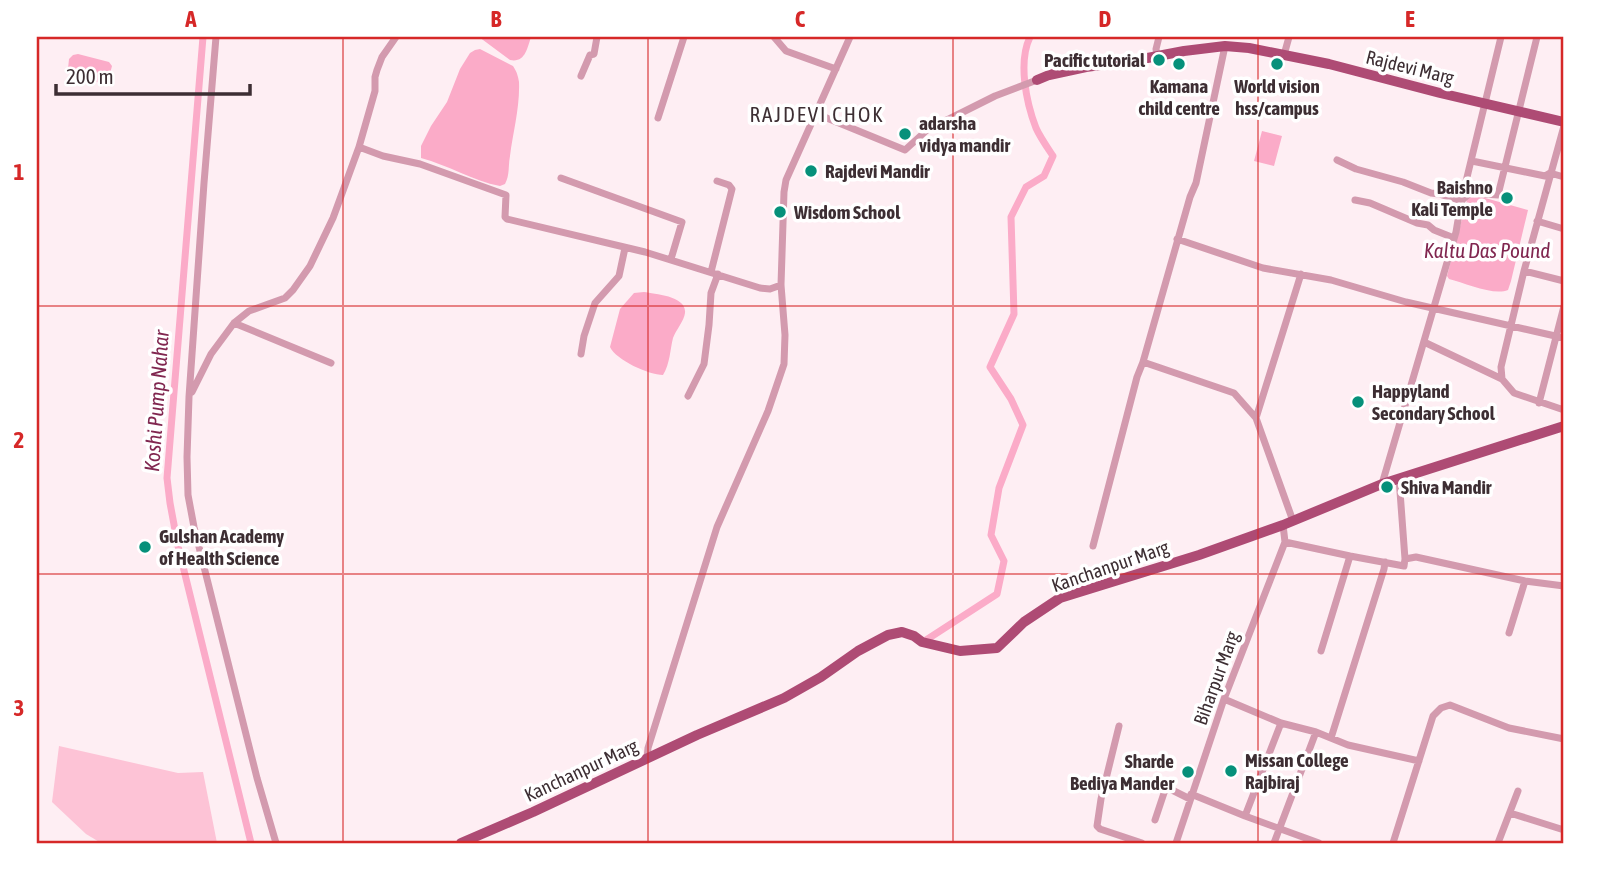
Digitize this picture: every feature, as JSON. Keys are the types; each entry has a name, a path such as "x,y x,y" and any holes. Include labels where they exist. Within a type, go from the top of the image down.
{"main road":[{"name":"Rajdevi Marg","path":"1037,80 1074,70 1226,46 1284,55 1564,124"},
{"name":"Kanchanpur Marg","path":"461,843 784,698 888,635 902,632 922,642 960,651 997,648 1024,622 1060,598 1199,555 1288,523 1382,484 1564,426"}],"street":[{"path":"216,37 189,397 188,495 257,778 276,843"},
{"path":"189,397 211,354 234,323 249,311 285,298 310,266 333,218 359,147 382,57 396,37"},
{"path":"580,76 590,55 594,54 597,37"},
{"path":"659,118 684,37"},
{"path":"774,37 786,51 836,69"},
{"path":"647,759 648,748 717,527 768,411 784,364 782,285 786,180 850,37"},
{"path":"1157,57 1159,37"},
{"path":"1284,55 1289,37"},
{"path":"1382,484 1454,238 1501,37"},
{"path":"1462,200 1469,193 1498,195 1537,37"},
{"path":"1093,546 1137,377 1196,183 1226,46"},
{"path":"817,114 905,150 927,130 995,96 1037,80"},
{"path":"1502,379 1501,367 1524,271 1564,124"},
{"path":"359,147 383,156 420,164 506,195 507,219 671,259 760,288 770,289 782,285"},
{"path":"1337,160 1356,169 1431,193 1462,200"},
{"path":"1472,161 1545,176 1550,173 1564,177"},
{"path":"561,178 682,222 671,259"},
{"path":"688,396 704,364 711,293 732,189 729,185 717,181"},
{"path":"1355,200 1428,225 1454,238"},
{"path":"1537,221 1564,229"},
{"path":"1177,239 1263,268 1331,280 1434,308 1561,337"},
{"path":"581,354 595,303 619,276 625,248"},
{"path":"1524,271 1564,281"},
{"path":"1256,418 1301,274"},
{"path":"1539,403 1561,337 1564,306"},
{"path":"234,323 331,363"},
{"path":"1424,342 1502,379 1514,393 1564,410"},
{"path":"1143,362 1234,393 1256,418"},
{"name":"Biharpur Marg","path":"1176,843 1224,699 1285,542 1288,523 1256,418"},
{"path":"1285,542 1404,566 1399,478"},
{"path":"1321,651 1350,556"},
{"path":"1405,559 1416,557 1525,581 1564,586"},
{"path":"1331,738 1385,562"},
{"path":"1509,633 1525,581"},
{"path":"1224,699 1281,723 1316,732 1348,745 1419,761"},
{"path":"1393,843 1433,716 1441,708 1455,707 1509,728 1564,739"},
{"path":"1245,816 1281,723"},
{"path":"1119,726 1097,826 1142,843"},
{"path":"1274,843 1316,732"},
{"path":"1155,820 1166,787 1319,843"},
{"path":"1498,843 1518,791"},
{"path":"1510,813 1564,830"}],"shaded area":[{"path":"59,746 178,773 203,772 217,843 101,843 86,834 52,802"}],"water":[{"path":"479,37 531,37 525,54 519,59 510,60"},
{"path":"480,49 513,66 519,82 508,174 505,184 500,186 421,158 421,146 447,102 460,69 470,53"},
{"path":"78,54 109,62 112,66 108,81 104,85 68,69 69,59"},
{"path":"1262,131 1282,136 1274,166 1254,161"},
{"name":"Kaltu Das Pound","path":"1471,194 1528,210 1508,290 1487,290 1449,279 1447,276 1468,196"},
{"path":"644,292 676,299 684,307 685,313 673,338 663,375 634,366 619,357 610,347 620,309 634,293"}],"waterway":[{"name":"Koshi Pump Nahar","path":"203,37 167,478 178,546 251,843"},
{"path":"923,642 997,594 1004,561 991,535 999,488 1023,425 1011,399 990,367 1014,314 1011,217 1026,187 1044,176 1053,156 1036,128 1029,106 1024,58 1030,37"}],"place":[{"name":"Pacific tutorial","path":"1159,60"},
{"name":"Kamana child centre","path":"1179,64"},
{"name":"World vision hss/campus","path":"1277,64"},
{"name":"adarsha vidya mandir","path":"905,134"},
{"name":"Rajdevi Mandir","path":"811,171"},
{"name":"Baishno Kali Temple","path":"1507,198"},
{"name":"Wisdom School","path":"780,212"},
{"name":"Happyland Secondary School","path":"1358,402"},
{"name":"Shiva Mandir","path":"1387,487"},
{"name":"Gulshan Academy of Health Science","path":"145,547"},
{"name":"Missan College Rajbiraj","path":"1231,771"},
{"name":"Sharde Bediya Mander","path":"1188,772"}],"district":[{"name":"RAJDEVI CHOK","path":"817,114"}]}
